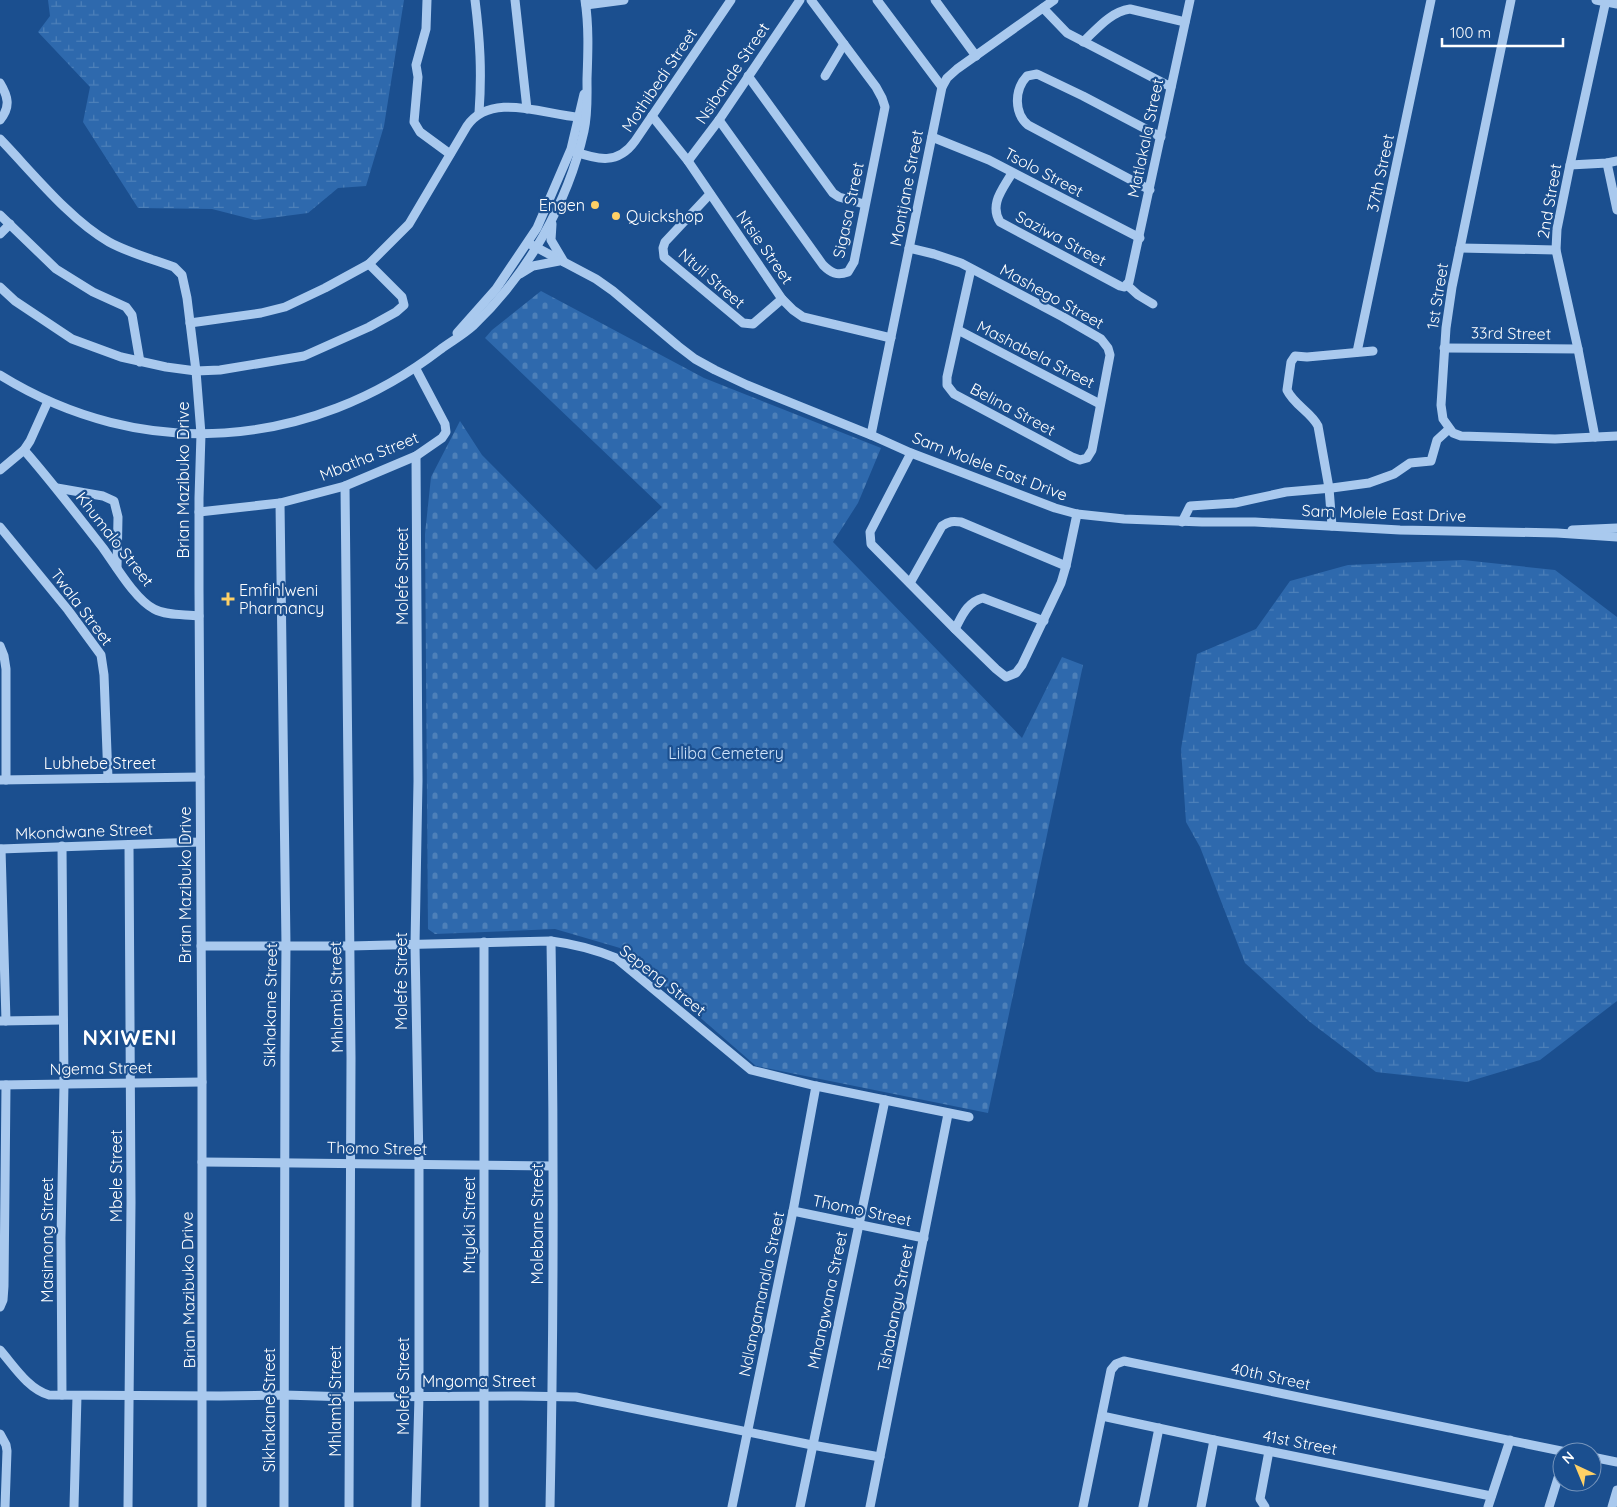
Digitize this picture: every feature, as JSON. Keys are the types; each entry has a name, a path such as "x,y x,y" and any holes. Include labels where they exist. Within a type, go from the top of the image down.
{"street":[{"path":"427,0 426,29 416,64 418,77 414,122 420,132 450,154"},
{"path":"475,0 482,76 479,113"},
{"path":"515,0 527,109"},
{"path":"0,375 26,391 87,416 150,430 201,434 259,430 319,416 364,398 416,369 473,325 515,278 533,266 563,263 551,240 554,214 587,110 588,44 585,2 624,0"},
{"name":"Mothibedi Street","path":"575,151 598,158 608,158 626,152 730,0"},
{"name":"Nsibande Street","path":"688,161 719,120 800,0"},
{"name":"Sigasa Street","path":"719,120 823,265 833,273 843,274 848,272 852,268 885,107 876,87 811,0"},
{"path":"877,0 942,87"},
{"path":"935,0 976,56"},
{"name":"Montjane Street","path":"871,434 942,87 947,78 957,69 1054,0"},
{"name":"Matlakala Street","path":"1128,284 1140,238 1190,0"},
{"name":"37th Street","path":"1358,352 1431,0"},
{"name":"1st Street","path":"1449,429 1442,419 1442,413 1444,348 1452,287 1511,0"},
{"path":"1596,0 1617,4"},
{"name":"2nd Street","path":"1595,437 1556,250 1557,229 1606,1"},
{"path":"1043,8 1067,33 1171,87"},
{"path":"1084,42 1105,21 1122,10 1138,10 1185,22"},
{"path":"825,76 844,44"},
{"path":"1150,190 1023,121 1018,110 1021,85 1026,76 1037,74 1083,96 1161,138"},
{"path":"748,76 833,193 839,197 864,204"},
{"path":"515,278 575,151 579,117 587,80"},
{"path":"0,82 8,102 6,112 0,120"},
{"path":"190,323 261,313 285,307 368,264 409,224 472,119 479,113 499,108 527,109 579,117"},
{"name":"Ntsie Street","path":"652,116 688,161 782,299 793,310 803,316 891,338"},
{"name":"Tsolo Street","path":"932,137 989,160 1140,238"},
{"name":"Brian Mazibuko Drive","path":"0,138 77,219 108,242 174,267 182,275 184,281 196,372 201,434 199,616 202,1507"},
{"path":"1570,165 1617,161"},
{"path":"1607,163 1617,210"},
{"name":"Saziwa Street","path":"1012,173 995,204 1000,222 1120,286 1128,284 1138,295 1153,304"},
{"name":"Ntuli Street","path":"710,194 665,242 663,248 664,257 737,320 746,324 755,322 782,299"},
{"path":"451,342 532,245 554,214"},
{"path":"0,215 56,269 93,292 119,303 130,311 140,362"},
{"path":"0,234 10,224"},
{"name":"Sam Molele East Drive","path":"532,245 596,279 678,346 702,362 747,385 1013,493 1077,514 1182,522 1255,522 1557,533 1617,537"},
{"name":"Mashego Street","path":"909,248 950,259 971,269 1098,336 1104,342 1110,355 1092,450"},
{"path":"1460,248 1556,250"},
{"path":"0,287 15,301 72,339 96,349 140,362 196,372 220,370 304,356 369,327 396,312 404,305 402,297 368,264"},
{"name":"Belina Street","path":"971,269 947,377 949,390 1072,457 1080,460 1086,458 1092,450"},
{"name":"Mashabela Street","path":"958,330 1100,404"},
{"name":"33rd Street","path":"1444,348 1578,349"},
{"path":"1332,526 1329,488 1318,426 1314,418 1293,399 1287,390 1292,362 1295,356 1307,357 1373,351"},
{"name":"Mbatha Street","path":"199,512 280,503 345,486 416,456 442,438 446,432 443,419 416,369"},
{"path":"0,470 24,450 48,401"},
{"path":"1182,522 1190,506 1235,503 1286,492 1369,483 1394,474 1410,464 1432,460 1437,440 1449,429 1461,436 1555,439 1617,436"},
{"name":"Khumalo Street","path":"24,450 57,488 140,596 154,609 163,612 199,616"},
{"path":"911,453 870,535 871,544 955,629 1006,677 1016,672 1022,665 1061,583 1077,514"},
{"name":"Molefe Street","path":"416,456 418,781 415,944 419,1164 419,1396 416,1507"},
{"name":"Mhlambi Street","path":"345,486 352,1163 349,1507"},
{"path":"57,488 103,496 114,501 118,517 117,568"},
{"name":"Sikhakane Street","path":"280,503 286,945 284,1507"},
{"path":"910,583 942,526 953,521 962,522 1066,566"},
{"name":"Twala Street","path":"0,527 68,610 101,655 104,675 108,778"},
{"name":"Sam Molele East Drive","path":"1557,533 1617,528"},
{"path":"955,629 970,604 975,600 983,598 1044,621"},
{"path":"0,646 6,669 3,780"},
{"name":"Lubhebe Street","path":"3,780 200,777"},
{"name":"Mkondwane Street","path":"0,849 62,846 129,846 200,842"},
{"name":"Masimong Street","path":"62,846 64,1084 61,1238 62,1396"},
{"name":"Mbele Street","path":"128,1507 131,1082 129,846"},
{"path":"0,849 3,1021 63,1020"},
{"name":"Sepeng Street","path":"201,946 350,946 551,941 595,949 616,958 751,1070 816,1086 969,1117"},
{"name":"Molebane Street","path":"550,1507 553,1061 551,941"},
{"name":"Mtyoki Street","path":"484,942 482,1396 484,1507"},
{"name":"Ngema Street","path":"3,1085 202,1082"},
{"path":"0,1307 3,1300 4,1286 3,1085"},
{"name":"Ndlangamandla Street","path":"732,1507 793,1211 816,1086"},
{"name":"Mhangwana Street","path":"800,1507 885,1100"},
{"name":"Tshabangu Street","path":"870,1507 948,1114"},
{"name":"Thomo Street","path":"202,1162 552,1166"},
{"name":"Thomo Street","path":"793,1211 924,1238"},
{"name":"Mngoma Street","path":"0,1350 34,1388 49,1395 586,1398 812,1445 880,1457"},
{"name":"40th Street","path":"1083,1507 1111,1370 1116,1364 1124,1361 1552,1449"},
{"path":"74,1507 77,1396"},
{"name":"41st Street","path":"1102,1416 1491,1496"},
{"path":"1143,1507 1159,1428"},
{"path":"0,1434 7,1451 3,1490 6,1507"},
{"path":"1201,1507 1214,1440"},
{"path":"1488,1507 1510,1440"},
{"path":"1265,1507 1260,1499 1269,1451"},
{"path":"1602,1459 1617,1462"},
{"path":"1612,1507 1617,1490"},
{"path":"1549,1507 1554,1492"}],"green space":[{"path":"48,0 404,0 384,126 366,186 338,188 308,213 255,220 212,209 138,208 83,122 90,87 38,32 50,16"},
{"name":"Liliba Cemetery","path":"541,291 704,378 881,448 858,503 833,542 1022,738 1062,657 1083,665 988,1113 756,1066 620,948 555,929 435,934 428,929 425,534 431,477 460,421 482,455 596,570 662,507 485,338 492,330"},
{"path":"1463,560 1555,570 1617,617 1617,1001 1540,1060 1467,1082 1376,1072 1310,1022 1245,963 1200,847 1186,822 1181,749 1197,654 1256,629 1290,581 1348,565"}],"place":[{"name":"Engen","path":"595,205"},
{"name":"Quickshop","path":"616,216"},
{"name":"Emfihlweni Pharmancy","path":"228,599"}],"district":[{"name":"NXIWENI","path":"130,1037"}]}
